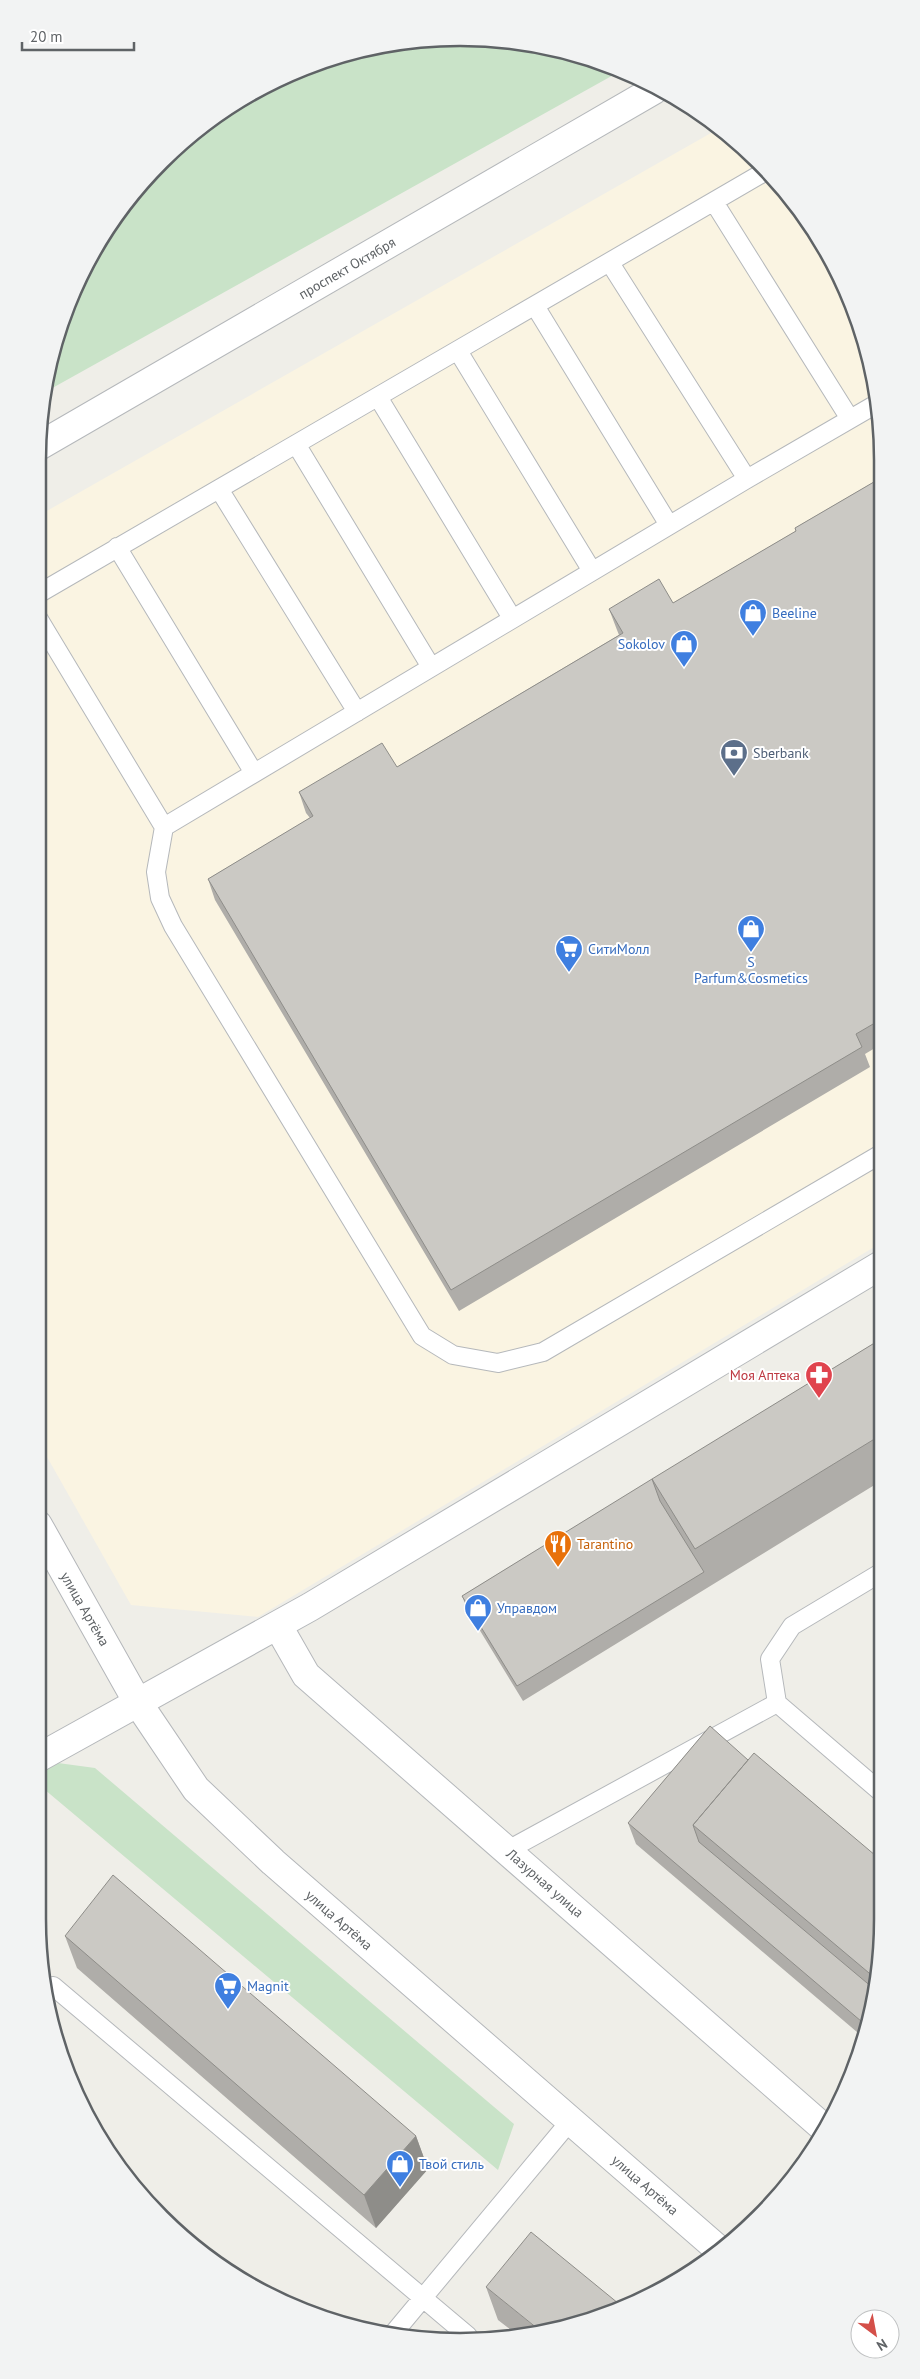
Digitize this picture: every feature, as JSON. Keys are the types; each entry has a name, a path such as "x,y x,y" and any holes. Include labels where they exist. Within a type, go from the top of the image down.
{"street":[{"name":"проспект Октября","path":"47,442 650,93"},
{"path":"46,1754 278,1626 874,1270"},
{"name":"улица Артёма","path":"46,1539 138,1703 196,1789 273,1862 714,2245"},
{"name":"Лазурная улица","path":"278,1626 306,1675 819,2124"}],"lane":[{"path":"46,589 760,175"},
{"path":"714,202 850,419"},
{"path":"610,263 747,479"},
{"path":"536,306 669,525"},
{"path":"458,351 592,571"},
{"path":"378,397 512,618"},
{"path":"164,826 512,618 870,407"},
{"path":"296,444 431,667"},
{"path":"219,489 357,712"},
{"path":"117,547 254,773"},
{"path":"46,631 164,826 156,872 160,898 173,926 422,1336 453,1355 498,1363 543,1352 874,1158"},
{"path":"874,1577 792,1626 770,1659 777,1703 874,1787"},
{"path":"508,1850 777,1703"},
{"path":"52,1987 464,2333"},
{"path":"398,2328 571,2120"}],"shaded area":[{"path":"712,132 753,167 804,230 831,277 842,302 852,327 866,379 873,433 874,460 874,1247 258,1617 131,1605 46,1455 46,511"}],"green space":[{"path":"433,47 487,47 541,54 567,60 612,76 53,388 60,353 78,302 89,277 116,230 167,167 208,132 253,102 302,78 353,60 379,54"},
{"path":"58,1763 95,1768 514,2124 498,2170 46,1791 46,1770"}],"building":[{"name":"СитиМолл","path":"874,482 874,1024 856,1034 862,1047 451,1290 208,879 313,816 299,792 382,743 397,767 623,633 609,609 659,579 673,603 796,531 795,528"},
{"path":"874,1343 874,1439 695,1549 652,1479"},
{"path":"652,1479 660,1501 704,1572 517,1686 462,1596"},
{"path":"710,1726 748,1760 693,1825 699,1842 868,1984 861,2021 628,1823"},
{"path":"754,1753 874,1854 874,1919 870,1974 693,1825"},
{"path":"113,1875 416,2136 364,2195 65,1936"},
{"path":"531,2232 616,2302 567,2319 534,2326 486,2287"}],"place":[{"name":"Beeline","path":"753,637"},
{"name":"Sokolov","path":"684,668"},
{"name":"Sberbank","path":"734,777"},
{"name":"S Parfum&Cosmetics","path":"751,953"},
{"name":"СитиМолл","path":"569,973"},
{"name":"Моя Аптека","path":"819,1399"},
{"name":"Tarantino","path":"558,1568"},
{"name":"Управдом","path":"478,1632"},
{"name":"Magnit","path":"228,2010"},
{"name":"Твой стиль","path":"400,2188"}]}
